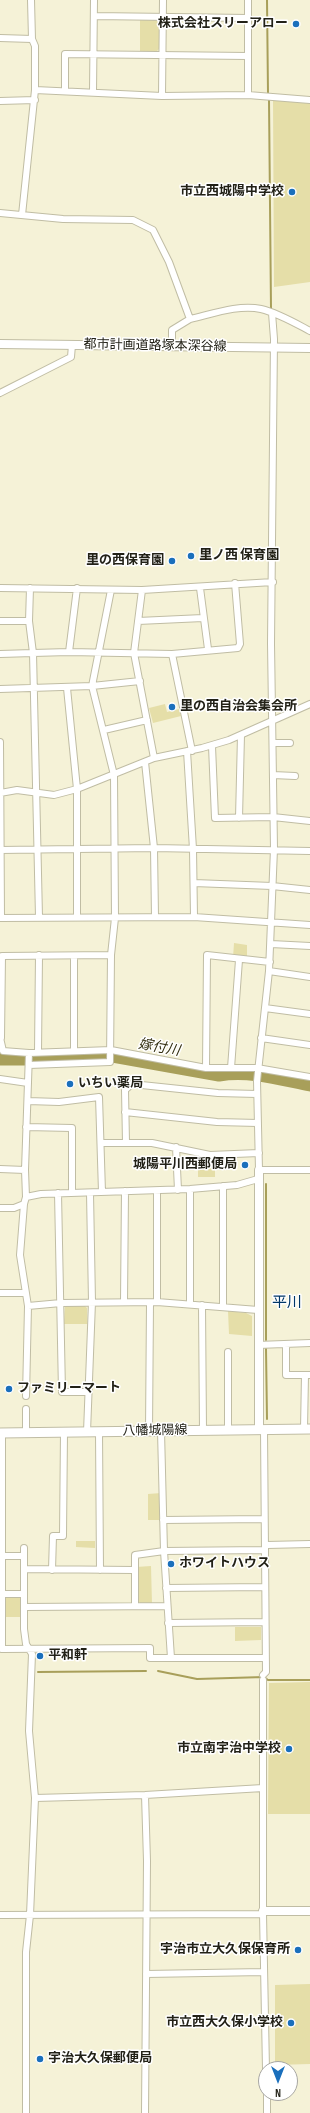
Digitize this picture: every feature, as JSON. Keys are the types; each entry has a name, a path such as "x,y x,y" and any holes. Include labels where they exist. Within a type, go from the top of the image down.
{"main road":[{"name":"八幡城陽線","path":"1,1433 307,1429"}],"street":[{"path":"22,215 29,137 35,100 35,46 32,39 31,0"},
{"path":"93,92 94,0"},
{"path":"162,96 163,0"},
{"path":"248,0 248,95"},
{"path":"94,16 248,18"},
{"path":"0,38 32,39"},
{"path":"65,91 65,54 248,56"},
{"path":"35,90 162,96 248,95 310,100"},
{"path":"0,101 35,100"},
{"path":"0,213 63,219 134,220 153,230 169,262 190,320"},
{"path":"172,346 172,330 190,320 222,312 250,308 261,309 272,313 310,331"},
{"path":"266,2061 263,1913 263,1678 266,1672 264,1587 266,1548 258,1345 259,1153 257,1069 270,962 270,922 274,849 272,722 274,348 272,313"},
{"name":"都市計画道路塚本深谷線","path":"0,344 310,348"},
{"path":"0,393 71,357 72,345"},
{"path":"0,588 142,590 200,588 235,583 273,582"},
{"path":"0,654 98,652 172,654 208,649 238,648 240,644 235,583"},
{"path":"30,588 29,621 33,653 38,793 40,917"},
{"path":"69,652 77,588"},
{"path":"200,588 208,649"},
{"path":"29,1065 110,1062 110,955 115,918 114,775 92,686 111,590"},
{"path":"142,590 134,653 154,758"},
{"path":"138,621 203,618"},
{"path":"0,621 29,621"},
{"path":"172,654 190,751 194,917"},
{"path":"0,690 67,688 140,681"},
{"path":"67,688 77,789 77,916"},
{"path":"1,792 17,790 54,795 77,789 154,758 212,746 272,722 310,704"},
{"path":"104,730 147,720"},
{"path":"239,818 240,735"},
{"path":"0,742 1,918 77,916 115,918 194,917 310,925"},
{"path":"273,743 290,743"},
{"path":"212,746 215,818 273,818 310,821"},
{"path":"145,762 154,848 155,917"},
{"path":"273,775 295,776"},
{"path":"1,850 115,850 154,848 274,849 310,851"},
{"path":"194,883 272,886 310,890"},
{"path":"271,944 310,946"},
{"path":"38,1052 39,955"},
{"path":"110,955 2,956 1,1038 4,1051 29,1053 74,1050 111,1050 206,1068 257,1069 310,1077"},
{"path":"206,1068 207,955 239,960 270,962"},
{"path":"74,956 74,1050"},
{"path":"231,1068 239,960"},
{"path":"269,971 310,977"},
{"path":"265,1008 310,1014"},
{"path":"261,1038 310,1046"},
{"path":"26,1396 28,1306 20,1255 24,1204 26,1197 24,1170 29,1053"},
{"path":"0,1079 28,1083"},
{"path":"126,1143 125,1090 132,1084 218,1093 257,1094"},
{"path":"28,1101 59,1102 99,1097 102,1192"},
{"path":"125,1112 217,1122 258,1123"},
{"path":"26,1127 72,1128 72,1192"},
{"path":"101,1143 152,1143 210,1155 259,1153"},
{"path":"176,1147 178,1190"},
{"path":"0,1170 24,1170"},
{"path":"259,1170 310,1170"},
{"path":"26,1197 72,1192 90,1193 178,1190 223,1186 258,1179"},
{"path":"223,1186 223,1307"},
{"path":"190,1189 190,1304"},
{"path":"124,1302 125,1191"},
{"path":"157,1191 157,1302"},
{"path":"88,1432 88,1392 92,1302 90,1193"},
{"path":"58,1194 62,1392 88,1392"},
{"path":"0,1208 14,1208 24,1204"},
{"path":"0,1293 26,1293"},
{"path":"28,1306 92,1302 157,1302 258,1310"},
{"path":"149,1431 150,1303"},
{"path":"202,1305 203,1430"},
{"path":"258,1345 310,1343"},
{"path":"286,1344 286,1375 307,1375 307,1429"},
{"path":"228,1352 228,1430"},
{"path":"26,1409 26,1433"},
{"path":"161,1431 164,1551 171,1658"},
{"path":"52,1570 53,1536 63,1536 64,1432"},
{"path":"99,1432 100,1570"},
{"path":"1,1433 2,1649 150,1648 150,1658 265,1658"},
{"path":"163,1520 264,1518"},
{"path":"136,1606 134,1570 135,1555 164,1551 266,1548 310,1544"},
{"path":"24,1548 24,1629 26,1644 32,1654 30,1731 35,1798 30,1915 26,1952 26,2113"},
{"path":"1,1556 24,1556"},
{"path":"24,1569 134,1570"},
{"path":"166,1588 264,1587"},
{"path":"1,1594 24,1594"},
{"path":"24,1607 167,1606"},
{"path":"168,1623 265,1622"},
{"path":"35,1798 145,1795 263,1788"},
{"path":"145,1795 145,2113"},
{"path":"0,1916 146,1915 310,1911"},
{"path":"146,1974 264,1972"},
{"path":"267,2101 267,2113"}],"shaded area":[{"path":"140,20 156,20 159,23 159,49 156,52 140,52"},
{"name":"市立西城陽中学校","path":"273,100 310,103 310,282 274,287"},
{"path":"165,704 167,712 179,709 181,716 153,723 149,708"},
{"path":"234,943 247,945 247,959 233,958"},
{"path":"198,1155 215,1157 215,1177 198,1177"},
{"path":"68,1305 84,1305 87,1308 87,1324 64,1324 65,1307"},
{"path":"228,1311 246,1313 252,1316 252,1336 229,1334"},
{"path":"161,1493 161,1520 148,1520 148,1494"},
{"path":"76,1541 95,1541 95,1548 76,1547"},
{"path":"151,1566 152,1604 141,1604 138,1601 136,1567"},
{"path":"3,1596 21,1596 22,1617 4,1617"},
{"path":"235,1627 261,1627 261,1640 235,1641"},
{"path":"310,1682 310,1814 268,1814 269,1683"},
{"name":"市立西大久保小学校","path":"310,1984 310,2064 298,2064 298,2061 275,2061 275,1985"}],"waterway":[{"path":"267,0 268,93"},
{"path":"269,100 271,309"},
{"name":"嫁付川","path":"0,1059 39,1059 107,1055 219,1075 254,1074 310,1085"},
{"path":"266,1184 266,1340"},
{"path":"266,1349 267,1419"},
{"path":"38,1672 146,1671"},
{"path":"158,1671 197,1679 264,1677 268,1680 310,1680"}],"place":[{"name":"株式会社スリーアロー","path":"296,24"},
{"name":"市立西城陽中学校","path":"292,192"},
{"name":"里ノ西 保育園","path":"191,556"},
{"name":"里の西保育園","path":"172,561"},
{"name":"里の西自治会集会所","path":"172,707"},
{"name":"いちい薬局","path":"70,1084"},
{"name":"城陽平川西郵便局","path":"245,1165"},
{"name":"ファミリーマート","path":"9,1389"},
{"name":"ホワイトハウス","path":"171,1564"},
{"name":"平和軒","path":"40,1656"},
{"name":"市立南宇治中学校","path":"289,1749"},
{"name":"宇治市立大久保保育所","path":"298,1950"},
{"name":"市立西大久保小学校","path":"291,2023"},
{"name":"宇治大久保郵便局","path":"40,2059"}],"district":[{"name":"平川","path":"287,1303"}]}
